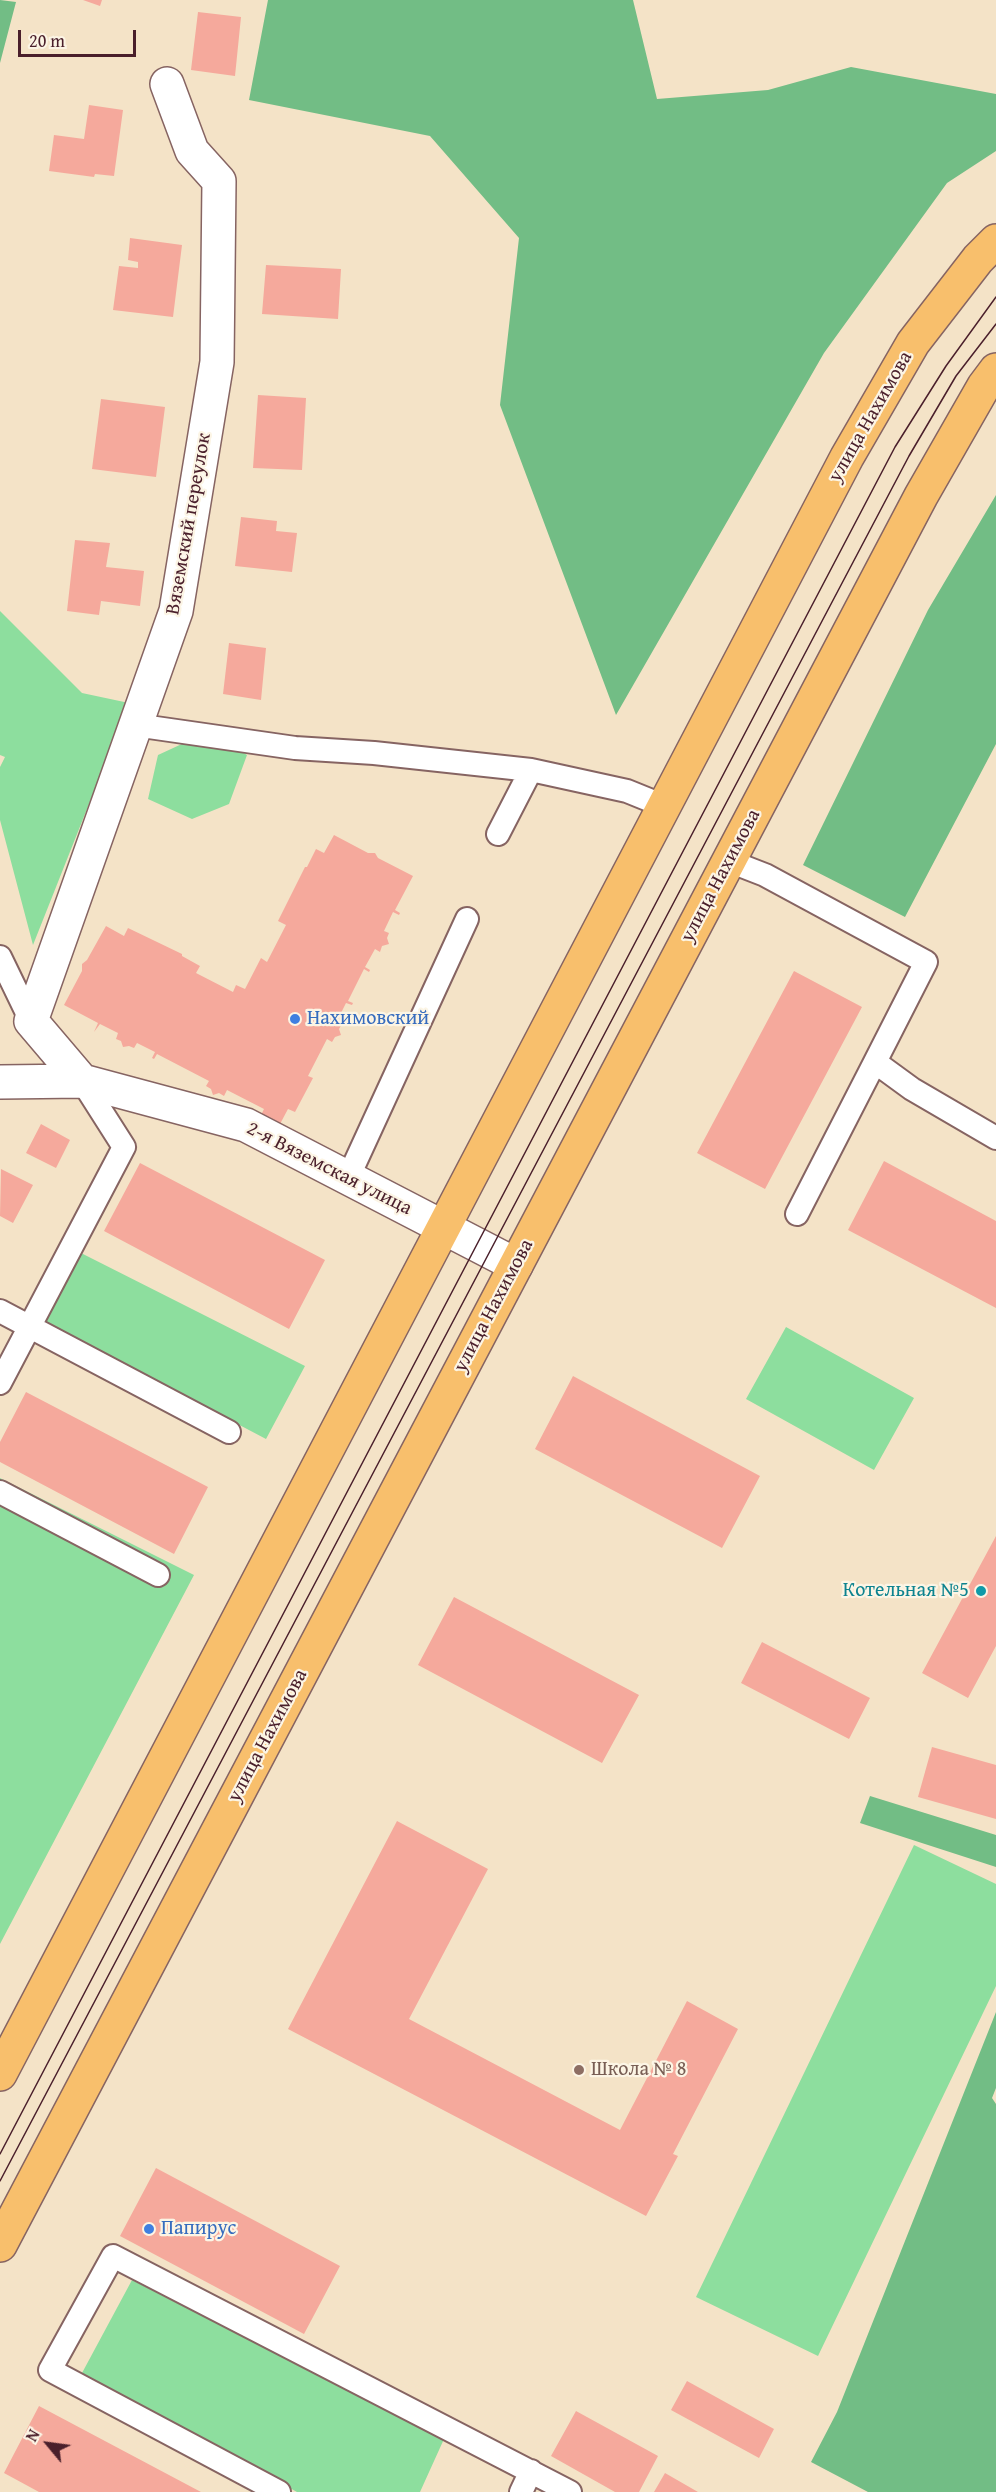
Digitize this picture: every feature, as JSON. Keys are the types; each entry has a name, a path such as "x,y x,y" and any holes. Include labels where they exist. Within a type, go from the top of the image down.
{"main road":[{"name":"улица Нахимова","path":"0,2074 847,457 913,343 978,259 996,242"},
{"name":"улица Нахимова","path":"0,2245 921,496 984,386 996,370"}],"street":[{"name":"Вяземский переулок","path":"31,1021 176,611 217,362 219,182 192,151 167,84"},
{"path":"31,1021 82,1081"},
{"name":"2-я Вяземская улица","path":"0,1082 82,1081 246,1125 516,1265"}],"lane":[{"path":"135,724 294,748 374,753 531,770 627,791 664,806"},
{"path":"498,834 531,770"},
{"path":"729,861 765,875 926,962 796,1214"},
{"path":"348,1178 467,919"},
{"path":"0,957 31,1021"},
{"path":"875,1062 912,1089 996,1138"},
{"path":"0,1383 124,1147 82,1081"},
{"path":"0,1311 229,1432"},
{"path":"0,1492 158,1575"},
{"path":"279,2492 50,2370 113,2256 570,2492"},
{"path":"521,2492 531,2472"}],"green space":[{"path":"0,0 16,2 0,63"},
{"path":"268,0 633,0 657,99 768,90 851,67 996,94 996,151 947,183 824,353 616,715 500,405 519,238 430,136 249,100"},
{"path":"996,495 996,744 905,917 803,865 928,610"},
{"path":"0,611 82,693 129,703 33,945 0,820 0,767 5,757 0,755"},
{"path":"184,743 232,746 247,755 229,804 192,819 148,799 158,755"},
{"path":"79,1252 305,1366 266,1439 44,1322"},
{"path":"786,1327 914,1398 874,1470 746,1399"},
{"path":"0,1478 194,1575 0,1944"},
{"path":"870,1796 996,1835 996,1867 860,1823"},
{"path":"914,1845 996,1884 996,1986 818,2356 696,2297"},
{"path":"996,2012 996,2088 992,2098 996,2104 996,2492 868,2492 811,2462 837,2412"},
{"path":"132,2280 444,2439 420,2492 297,2492 82,2373"}],"building":[{"path":"83,0 102,0 100,6"},
{"path":"198,12 241,17 235,76 191,70"},
{"path":"89,105 123,110 114,176 95,174 94,177 49,171 54,135 84,139"},
{"path":"130,238 182,245 173,317 113,310 119,266 138,268 138,262 128,260"},
{"path":"266,265 341,269 338,319 262,314"},
{"path":"258,395 306,398 302,470 253,468"},
{"path":"101,399 165,407 156,477 92,469"},
{"path":"241,517 277,521 276,531 297,533 292,572 235,566"},
{"path":"75,540 110,543 106,567 144,571 140,606 101,601 99,615 67,611"},
{"path":"229,643 266,648 261,700 223,694"},
{"path":"334,835 368,853 375,853 378,858 413,876 395,910 400,913 399,915 393,912 384,931 389,933 387,938 389,944 382,946 380,952 375,949 365,967 370,970 369,972 364,969 348,1001 353,1003 352,1005 346,1003 337,1021 342,1024 339,1029 341,1035 335,1037 332,1042 327,1039 308,1076 313,1078 295,1112 288,1109 280,1124 261,1115 264,1109 227,1090 224,1096 219,1093 213,1095 211,1089 206,1086 209,1081 157,1054 154,1059 152,1058 155,1052 137,1043 134,1048 123,1047 121,1041 116,1039 118,1033 100,1024 94,1032 98,1023 64,1005 82,971 82,964 87,960 106,926 124,936 128,928 182,954 200,966 196,973 233,992 236,985 245,989 261,958 267,962 286,925 278,921 305,867 316,849 324,853"},
{"path":"794,971 862,1007 765,1189 697,1153"},
{"path":"41,1124 70,1140 56,1168 26,1153"},
{"path":"884,1161 996,1221 996,1308 848,1230"},
{"path":"140,1163 325,1260 289,1329 104,1231"},
{"path":"1,1169 33,1185 13,1223 0,1216"},
{"path":"573,1376 760,1476 722,1548 535,1449"},
{"path":"26,1392 208,1487 174,1554 0,1462 0,1442"},
{"name":"Котельная №5","path":"996,1536 996,1646 968,1698 922,1673"},
{"path":"454,1597 639,1695 602,1763 418,1665"},
{"path":"762,1642 870,1698 849,1739 741,1683"},
{"path":"932,1747 996,1765 996,1819 918,1797"},
{"name":"Школа № 8","path":"397,1821 488,1869 409,2019 620,2130 687,2001 738,2029 673,2154 678,2156 646,2216 288,2029"},
{"path":"156,2168 340,2266 304,2334 120,2236"},
{"path":"687,2381 774,2429 759,2458 671,2410"},
{"path":"39,2406 201,2492 39,2492 4,2473"},
{"path":"576,2411 658,2456 639,2492 615,2492 551,2456"},
{"path":"665,2473 698,2492 654,2492"}],"tram line":[{"path":"0,2154 895,447 946,366 996,297"},
{"path":"0,2181 909,456 956,376 996,324"}],"place":[{"name":"Нахимовский","path":"295,1019"},
{"name":"Котельная №5","path":"981,1591"},
{"name":"Школа № 8","path":"579,2070"},
{"name":"Папирус","path":"149,2229"}]}
